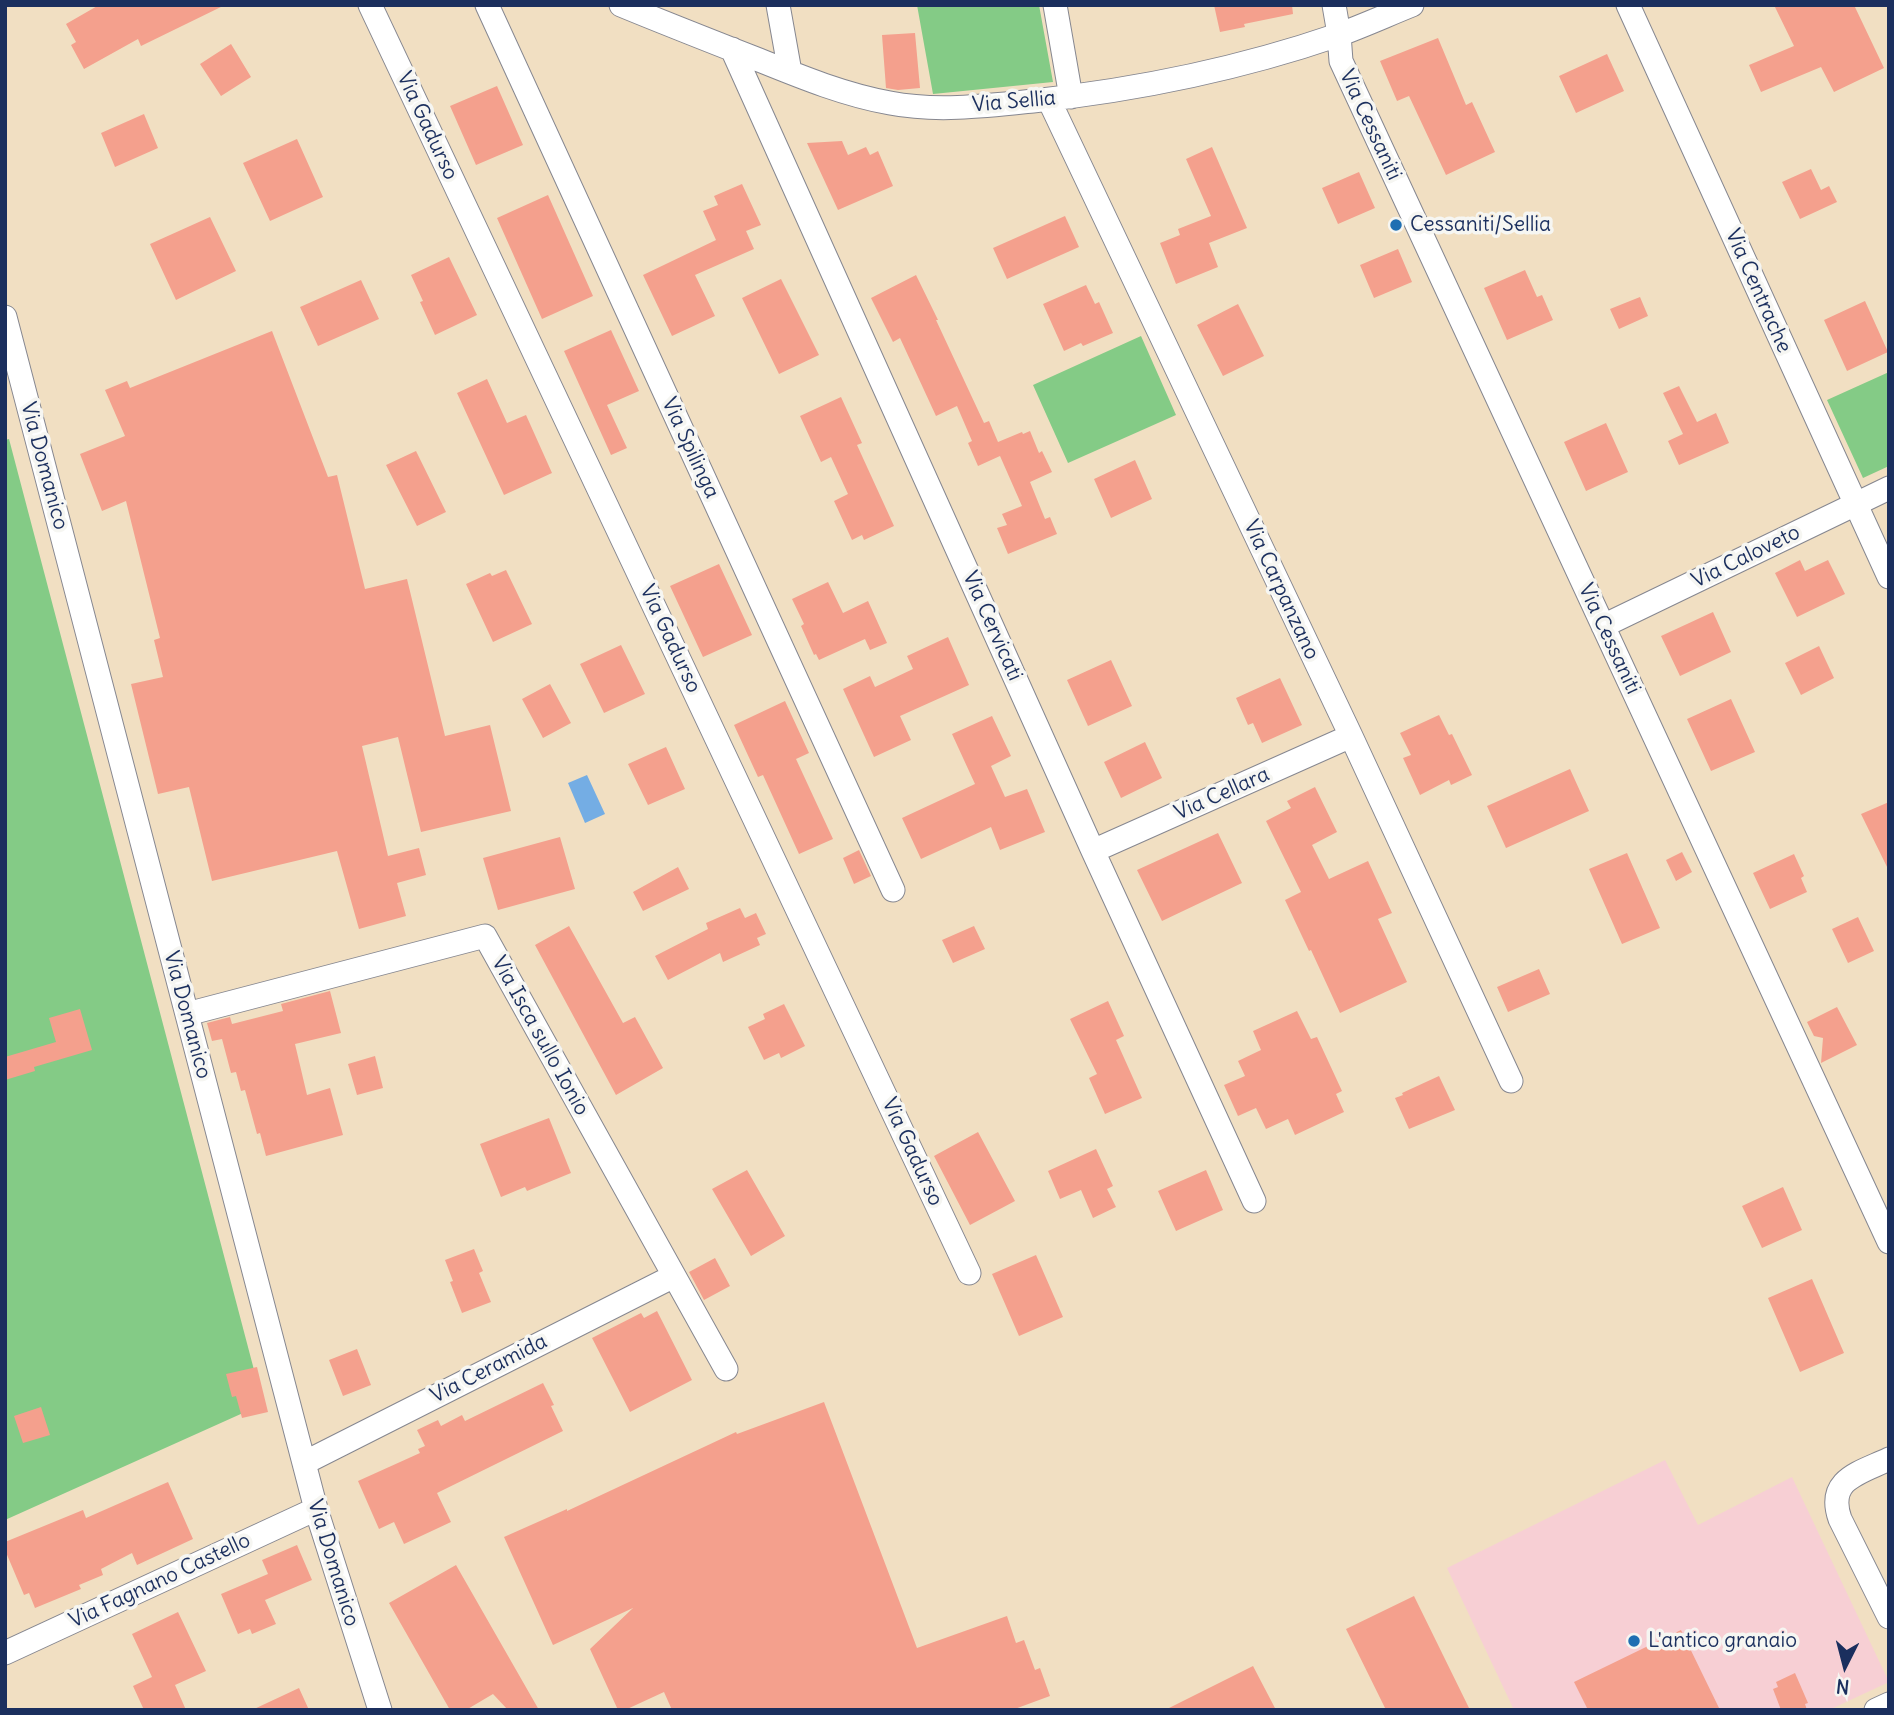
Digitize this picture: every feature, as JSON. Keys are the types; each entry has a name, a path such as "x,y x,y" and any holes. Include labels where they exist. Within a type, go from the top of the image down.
{"street":[{"name":"Via Gadurso","path":"370,5 970,1273"},
{"name":"Via Spilinga","path":"487,5 893,890"},
{"name":"Via Sellia","path":"621,5 790,72 867,98 907,106 966,107 1060,98 1222,69 1339,34 1412,5"},
{"path":"778,5 790,72"},
{"name":"Via Carpanzano","path":"1055,5 1060,98 1350,736 1511,1082"},
{"name":"Via Cessaniti","path":"1334,5 1341,61 1889,1242"},
{"name":"Via Centrache","path":"1628,5 1889,577"},
{"name":"Via Cervicati","path":"732,49 1093,851 1254,1201"},
{"name":"Via Domanico","path":"5,317 316,1509 380,1710"},
{"name":"Via Caloveto","path":"1603,626 1889,488"},
{"name":"Via Cellara","path":"1093,851 1350,736"},
{"name":"Via Isca sullo Ionio","path":"187,1014 485,936 726,1369"},
{"name":"Via Ceramida","path":"304,1463 674,1276"},
{"path":"1889,1459 1846,1480 1836,1499 1840,1519 1889,1617"},
{"name":"Via Fagnano Castello","path":"5,1653 316,1509"},
{"path":"1876,1710 1889,1704"}],"shaded area":[{"path":"1665,1460 1698,1525 1792,1477 1889,1682 1829,1710 1514,1710 1447,1568"}],"green space":[{"path":"917,5 1039,5 1053,82 933,94"},
{"path":"1141,336 1176,415 1068,463 1033,385"},
{"path":"1889,372 1889,466 1863,478 1827,400"},
{"path":"9,439 263,1404 5,1520 5,440"}],"water":[{"path":"587,775 605,814 585,823 568,783"}],"building":[{"path":"99,5 225,5 141,46 138,39 84,69 71,45 76,42 66,24"},
{"path":"1214,5 1292,5 1293,14 1220,32"},
{"path":"1774,5 1854,5 1884,68 1834,92 1821,67 1761,92 1749,65 1794,46"},
{"path":"915,33 920,88 886,88 882,35"},
{"path":"1438,38 1466,105 1472,102 1495,152 1446,175 1409,96 1397,101 1380,61"},
{"path":"231,44 251,77 221,96 200,64"},
{"path":"1607,54 1624,91 1576,113 1559,76"},
{"path":"497,86 523,145 476,165 450,106"},
{"path":"144,114 158,148 115,167 101,133"},
{"path":"297,139 323,197 270,221 243,163"},
{"path":"842,141 848,155 866,147 870,155 878,151 893,186 838,210 807,143"},
{"path":"1212,147 1247,228 1209,243 1218,267 1176,284 1160,243 1180,235 1178,229 1211,216 1186,159"},
{"path":"1811,169 1821,190 1829,186 1837,202 1800,219 1782,182"},
{"path":"1359,172 1375,208 1338,224 1322,188"},
{"path":"742,184 761,225 746,231 754,249 695,275 715,316 672,336 643,275 716,240 703,211 718,205 714,196"},
{"path":"548,195 593,296 542,319 497,218"},
{"path":"1065,216 1079,247 1007,279 993,248"},
{"path":"210,217 236,271 176,300 150,244"},
{"path":"1398,249 1412,282 1374,298 1360,265"},
{"path":"449,257 477,315 435,335 411,275"},
{"path":"1525,270 1537,297 1542,295 1553,320 1507,340 1484,288"},
{"path":"916,275 984,423 989,421 998,442 1030,431 1039,453 1042,451 1052,472 1030,482 1045,519 1050,517 1057,534 1008,554 997,528 1007,525 1002,514 1022,506 1000,456 978,466 968,443 972,441 957,406 936,416 900,338 893,342 871,298"},
{"path":"781,279 819,355 779,374 742,298"},
{"path":"361,280 379,319 318,346 300,307"},
{"path":"1086,285 1095,304 1099,302 1113,333 1064,351 1043,304"},
{"path":"1640,297 1648,316 1619,329 1610,309"},
{"path":"1865,301 1888,352 1847,371 1824,320"},
{"path":"1238,304 1264,356 1223,376 1197,325"},
{"path":"611,330 639,391 607,405 627,448 611,455 564,351"},
{"path":"272,331 328,477 337,475 365,589 407,579 445,736 490,725 511,811 421,832 398,737 362,746 388,856 419,848 426,875 397,883 406,916 359,929 337,851 212,881 189,787 158,794 131,684 163,677 154,640 160,638 126,501 102,511 80,454 125,436 105,390 127,381 130,388"},
{"path":"487,379 507,423 526,415 552,473 504,495 457,393"},
{"path":"1679,386 1697,422 1716,413 1729,443 1679,465 1668,441 1683,434 1663,393"},
{"path":"841,397 862,443 857,445 894,526 864,540 862,535 852,540 834,501 848,494 831,457 821,462 800,416"},
{"path":"1606,423 1628,472 1586,491 1564,442"},
{"path":"416,451 446,512 417,526 386,465"},
{"path":"1135,460 1152,499 1111,518 1094,479"},
{"path":"1800,560 1805,571 1828,560 1845,594 1797,617 1775,573"},
{"path":"719,564 752,635 703,657 670,586"},
{"path":"506,570 532,624 493,642 466,584 490,573 492,576"},
{"path":"828,582 843,613 868,601 887,643 870,650 865,639 819,660 816,654 814,655 792,599"},
{"path":"1713,612 1731,652 1680,676 1661,636"},
{"path":"948,637 969,685 900,716 911,740 874,757 843,689 870,676 875,687 913,669 907,656"},
{"path":"621,645 645,694 604,713 580,664"},
{"path":"1819,646 1834,678 1801,695 1785,663"},
{"path":"1111,660 1132,706 1088,726 1067,680"},
{"path":"1280,678 1302,725 1262,743 1253,723 1248,725 1236,698"},
{"path":"550,684 571,723 543,738 522,699"},
{"path":"1731,699 1755,752 1711,771 1687,719"},
{"path":"785,701 809,753 796,759 833,839 799,854 763,775 758,777 734,725"},
{"path":"1439,715 1449,735 1452,734 1472,775 1451,785 1449,780 1420,795 1403,758 1411,755 1400,733"},
{"path":"992,716 1011,756 991,766 1005,797 1027,789 1045,832 1000,850 991,827 921,859 902,818 975,784 952,734"},
{"path":"1145,742 1162,778 1121,798 1104,762"},
{"path":"666,747 685,789 648,805 628,764"},
{"path":"1570,769 1589,811 1506,848 1487,806"},
{"path":"1315,787 1337,832 1312,845 1329,879 1368,861 1392,913 1378,919 1407,982 1340,1013 1285,900 1301,892 1266,821 1291,808 1287,801"},
{"path":"1889,802 1889,871 1861,814"},
{"path":"1218,833 1242,883 1162,921 1137,870"},
{"path":"560,837 575,889 498,910 483,858"},
{"path":"859,850 871,876 854,884 843,858"},
{"path":"1682,852 1692,872 1676,881 1666,860"},
{"path":"1627,853 1660,928 1622,944 1589,869"},
{"path":"1794,854 1804,876 1801,878 1807,892 1770,909 1753,873"},
{"path":"678,867 689,889 643,911 633,892"},
{"path":"740,908 745,918 756,913 766,934 757,938 760,945 723,962 720,953 668,980 655,956 708,929 706,923"},
{"path":"1858,917 1874,951 1848,963 1832,929"},
{"path":"569,926 623,1023 635,1017 663,1068 616,1095 535,945"},
{"path":"974,926 985,949 953,963 942,940"},
{"path":"1539,969 1550,994 1508,1012 1497,987"},
{"path":"330,991 341,1033 295,1044 307,1095 330,1088 343,1135 266,1156 245,1090 241,1091 236,1072 231,1073 222,1039 212,1041 207,1023 230,1017 232,1024 283,1011 281,1004"},
{"path":"1108,1001 1124,1036 1116,1040 1142,1098 1105,1114 1089,1078 1097,1074 1070,1019"},
{"path":"784,1004 805,1046 781,1058 779,1053 764,1060 748,1027 765,1019 763,1014"},
{"path":"1837,1007 1857,1045 1821,1063 1823,1038 1814,1036 1807,1022"},
{"path":"80,1009 92,1050 34,1067 35,1071 5,1080 5,1057 56,1042 49,1018"},
{"path":"1297,1011 1311,1039 1317,1037 1342,1091 1336,1094 1344,1112 1295,1135 1288,1119 1266,1129 1256,1108 1238,1116 1224,1085 1245,1076 1238,1061 1261,1050 1253,1031"},
{"path":"375,1056 383,1088 357,1095 348,1064"},
{"path":"1439,1076 1455,1110 1409,1129 1395,1098"},
{"path":"549,1118 571,1173 527,1191 525,1187 501,1197 480,1144"},
{"path":"978,1132 1015,1201 970,1225 934,1156"},
{"path":"1096,1149 1113,1186 1107,1189 1116,1207 1093,1218 1081,1190 1060,1199 1048,1171"},
{"path":"747,1170 785,1236 751,1256 712,1189"},
{"path":"1206,1170 1223,1210 1176,1231 1158,1191"},
{"path":"1783,1187 1802,1230 1762,1248 1742,1206"},
{"path":"474,1249 483,1271 479,1273 491,1302 462,1313 445,1260"},
{"path":"1036,1255 1063,1317 1019,1336 992,1274"},
{"path":"715,1258 730,1286 704,1300 689,1272"},
{"path":"1812,1279 1844,1353 1800,1372 1768,1298"},
{"path":"657,1311 692,1380 630,1412 592,1338 641,1313 644,1318"},
{"path":"357,1349 371,1385 343,1396 329,1360"},
{"path":"257,1367 268,1412 242,1418 236,1396 232,1397 226,1374"},
{"path":"543,1383 563,1431 437,1493 451,1522 404,1544 394,1522 379,1529 358,1481 420,1453 418,1449 425,1446 417,1430 438,1420 441,1426 462,1415 465,1421"},
{"path":"824,1402 917,1648 1007,1616 1016,1643 1024,1640 1035,1670 1040,1668 1050,1696 1012,1710 672,1710 664,1692 625,1710 618,1710 590,1649 633,1608 553,1645 504,1537 567,1511 736,1432 737,1434"},
{"path":"41,1407 50,1435 23,1443 14,1416"},
{"path":"168,1482 193,1539 137,1565 132,1553 101,1569 103,1575 79,1585 81,1589 35,1608 29,1593 24,1595 5,1550 5,1542 83,1510 86,1518"},
{"path":"297,1545 312,1580 265,1600 276,1624 252,1634 250,1629 238,1634 221,1594 268,1574 262,1560"},
{"path":"456,1565 539,1710 508,1710 493,1694 466,1710 450,1710 389,1603"},
{"path":"1414,1596 1470,1710 1386,1710 1346,1629"},
{"path":"178,1612 206,1671 175,1685 186,1710 144,1710 133,1686 152,1677 132,1634"},
{"path":"1681,1630 1720,1710 1588,1710 1574,1682"},
{"path":"1253,1666 1276,1710 1165,1710"},
{"path":"1795,1673 1808,1703 1805,1704 1807,1710 1781,1710 1773,1689 1778,1687 1776,1682"},
{"path":"299,1688 309,1710 252,1710"}],"place":[{"name":"Cessaniti/Sellia","path":"1396,225"},
{"name":"L'antico granaio","path":"1634,1641"}]}
